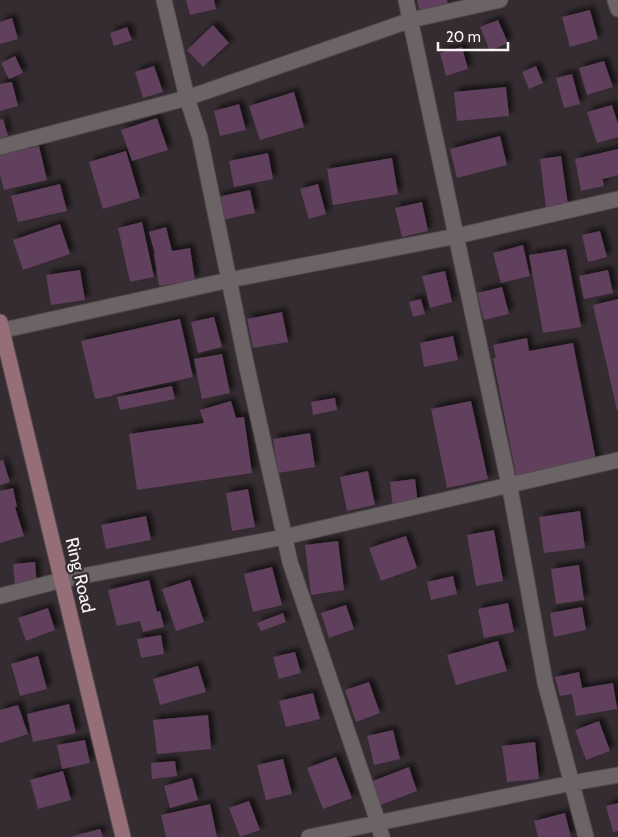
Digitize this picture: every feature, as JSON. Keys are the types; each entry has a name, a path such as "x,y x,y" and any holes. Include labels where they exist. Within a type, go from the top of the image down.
{"street":[{"path":"164,0 187,98 200,138 290,562 380,830"},
{"path":"406,0 509,485 545,682 586,837"},
{"path":"0,147 187,98 411,20 500,0"},
{"path":"616,0 618,9"},
{"path":"1,328 229,280 456,236 618,199"},
{"name":"Ring Road","path":"1,328 123,837"},
{"path":"0,596 62,580 284,537 618,460"},
{"path":"309,837 380,830 572,783 618,775"}],"building":[{"path":"186,0 214,0 216,9 190,15"},
{"path":"417,0 447,0 448,4 419,10"},
{"path":"590,10 598,39 570,47 562,17"},
{"path":"12,18 18,39 0,44 0,22"},
{"path":"498,20 508,43 490,51 480,27"},
{"path":"213,25 229,43 203,67 187,50"},
{"path":"127,27 132,40 114,46 110,33"},
{"path":"462,47 468,69 446,76 440,53"},
{"path":"15,56 23,73 9,79 1,63"},
{"path":"604,61 613,87 587,95 579,68"},
{"path":"154,66 163,92 143,98 135,72"},
{"path":"536,66 543,83 529,89 522,72"},
{"path":"572,74 580,104 564,108 556,78"},
{"path":"12,82 18,106 0,111 0,84"},
{"path":"506,87 509,116 457,121 454,92"},
{"path":"294,92 304,127 260,140 249,106"},
{"path":"239,104 246,130 220,136 214,111"},
{"path":"612,105 618,124 618,137 597,143 587,112"},
{"path":"157,118 168,150 132,161 121,130"},
{"path":"3,119 8,136 0,138 0,120"},
{"path":"500,136 507,165 457,178 450,149"},
{"path":"39,146 47,180 4,190 0,174 0,155"},
{"path":"618,149 618,175 603,179 601,171 604,186 581,191 575,159"},
{"path":"126,151 140,198 103,209 89,162"},
{"path":"268,153 273,179 234,187 229,161"},
{"path":"561,156 568,205 546,208 540,159"},
{"path":"392,158 398,194 333,205 327,169"},
{"path":"60,184 67,211 18,222 11,196"},
{"path":"318,184 326,214 309,219 300,189"},
{"path":"250,190 255,213 222,220 217,197"},
{"path":"422,202 428,231 402,237 395,208"},
{"path":"142,222 154,277 130,282 118,228"},
{"path":"60,224 70,254 23,270 13,240"},
{"path":"166,227 172,251 190,248 195,280 159,286 155,254 149,232"},
{"path":"600,231 607,257 588,262 582,235"},
{"path":"523,245 530,276 501,283 493,253"},
{"path":"566,249 581,327 543,333 529,255"},
{"path":"80,270 85,300 51,305 46,275"},
{"path":"608,270 613,293 584,299 579,276"},
{"path":"445,271 452,302 430,308 422,276"},
{"path":"502,287 509,314 484,320 477,293"},
{"path":"421,299 425,314 413,317 409,302"},
{"path":"618,299 618,410 617,410 593,305"},
{"path":"282,312 288,342 253,348 247,319"},
{"path":"214,317 222,347 198,353 191,322"},
{"path":"180,319 193,377 95,399 81,341"},
{"path":"453,336 458,360 424,367 420,343"},
{"path":"527,338 529,351 573,343 597,465 517,480 493,358 496,358 493,345"},
{"path":"222,354 230,393 202,399 194,359"},
{"path":"172,386 175,399 120,410 117,397"},
{"path":"335,398 337,410 313,415 311,402"},
{"path":"231,401 236,418 244,417 252,473 137,490 129,434 204,423 200,410"},
{"path":"471,401 488,479 447,488 431,409"},
{"path":"310,433 315,467 278,473 273,439"},
{"path":"3,460 10,482 0,485 0,461"},
{"path":"368,471 375,505 347,511 340,477"},
{"path":"415,479 418,505 393,508 390,482"},
{"path":"13,488 17,507 15,507 24,536 0,543 0,491"},
{"path":"248,489 255,527 232,531 226,493"},
{"path":"580,511 585,548 544,553 539,517"},
{"path":"146,516 151,540 106,549 101,525"},
{"path":"494,530 503,581 476,586 467,535"},
{"path":"406,536 417,568 381,581 369,548"},
{"path":"338,541 344,590 311,595 305,545"},
{"path":"35,562 37,585 15,586 13,564"},
{"path":"579,565 584,600 556,604 551,569"},
{"path":"272,567 282,605 253,612 244,574"},
{"path":"453,576 457,594 431,600 427,582"},
{"path":"149,580 157,612 160,611 164,627 143,632 140,621 117,626 108,590"},
{"path":"190,580 204,622 176,631 162,589"},
{"path":"508,603 514,632 484,638 478,609"},
{"path":"346,605 354,629 329,638 321,613"},
{"path":"582,607 586,630 554,637 550,613"},
{"path":"48,608 55,630 26,641 18,618"},
{"path":"283,613 286,622 261,631 257,623"},
{"path":"161,635 164,654 141,658 137,639"},
{"path":"498,641 507,671 456,685 447,655"},
{"path":"295,652 301,673 279,679 273,657"},
{"path":"38,656 47,689 20,696 11,664"},
{"path":"198,666 206,692 160,705 153,679"},
{"path":"579,672 582,688 613,683 617,709 576,716 572,694 560,696 555,677"},
{"path":"369,682 380,713 356,722 345,690"},
{"path":"313,693 320,719 286,727 279,701"},
{"path":"69,704 76,733 33,742 27,714"},
{"path":"18,705 28,734 0,743 0,710"},
{"path":"208,715 211,749 157,754 153,720"},
{"path":"599,721 610,751 586,760 575,730"},
{"path":"393,730 400,759 374,765 367,736"},
{"path":"85,740 90,763 62,769 57,745"},
{"path":"535,742 539,779 507,782 502,746"},
{"path":"336,757 352,798 323,809 307,768"},
{"path":"283,759 292,794 266,800 257,765"},
{"path":"175,761 177,776 152,779 151,763"},
{"path":"409,767 417,791 378,806 370,782"},
{"path":"63,771 71,800 38,809 30,780"},
{"path":"192,778 198,800 170,808 164,786"},
{"path":"249,801 260,830 240,837 229,808"},
{"path":"618,803 618,831 613,832 606,806"},
{"path":"210,804 217,837 166,837 161,815"},
{"path":"565,813 571,837 538,837 534,821"},
{"path":"100,829 103,837 73,837 73,836"}]}
